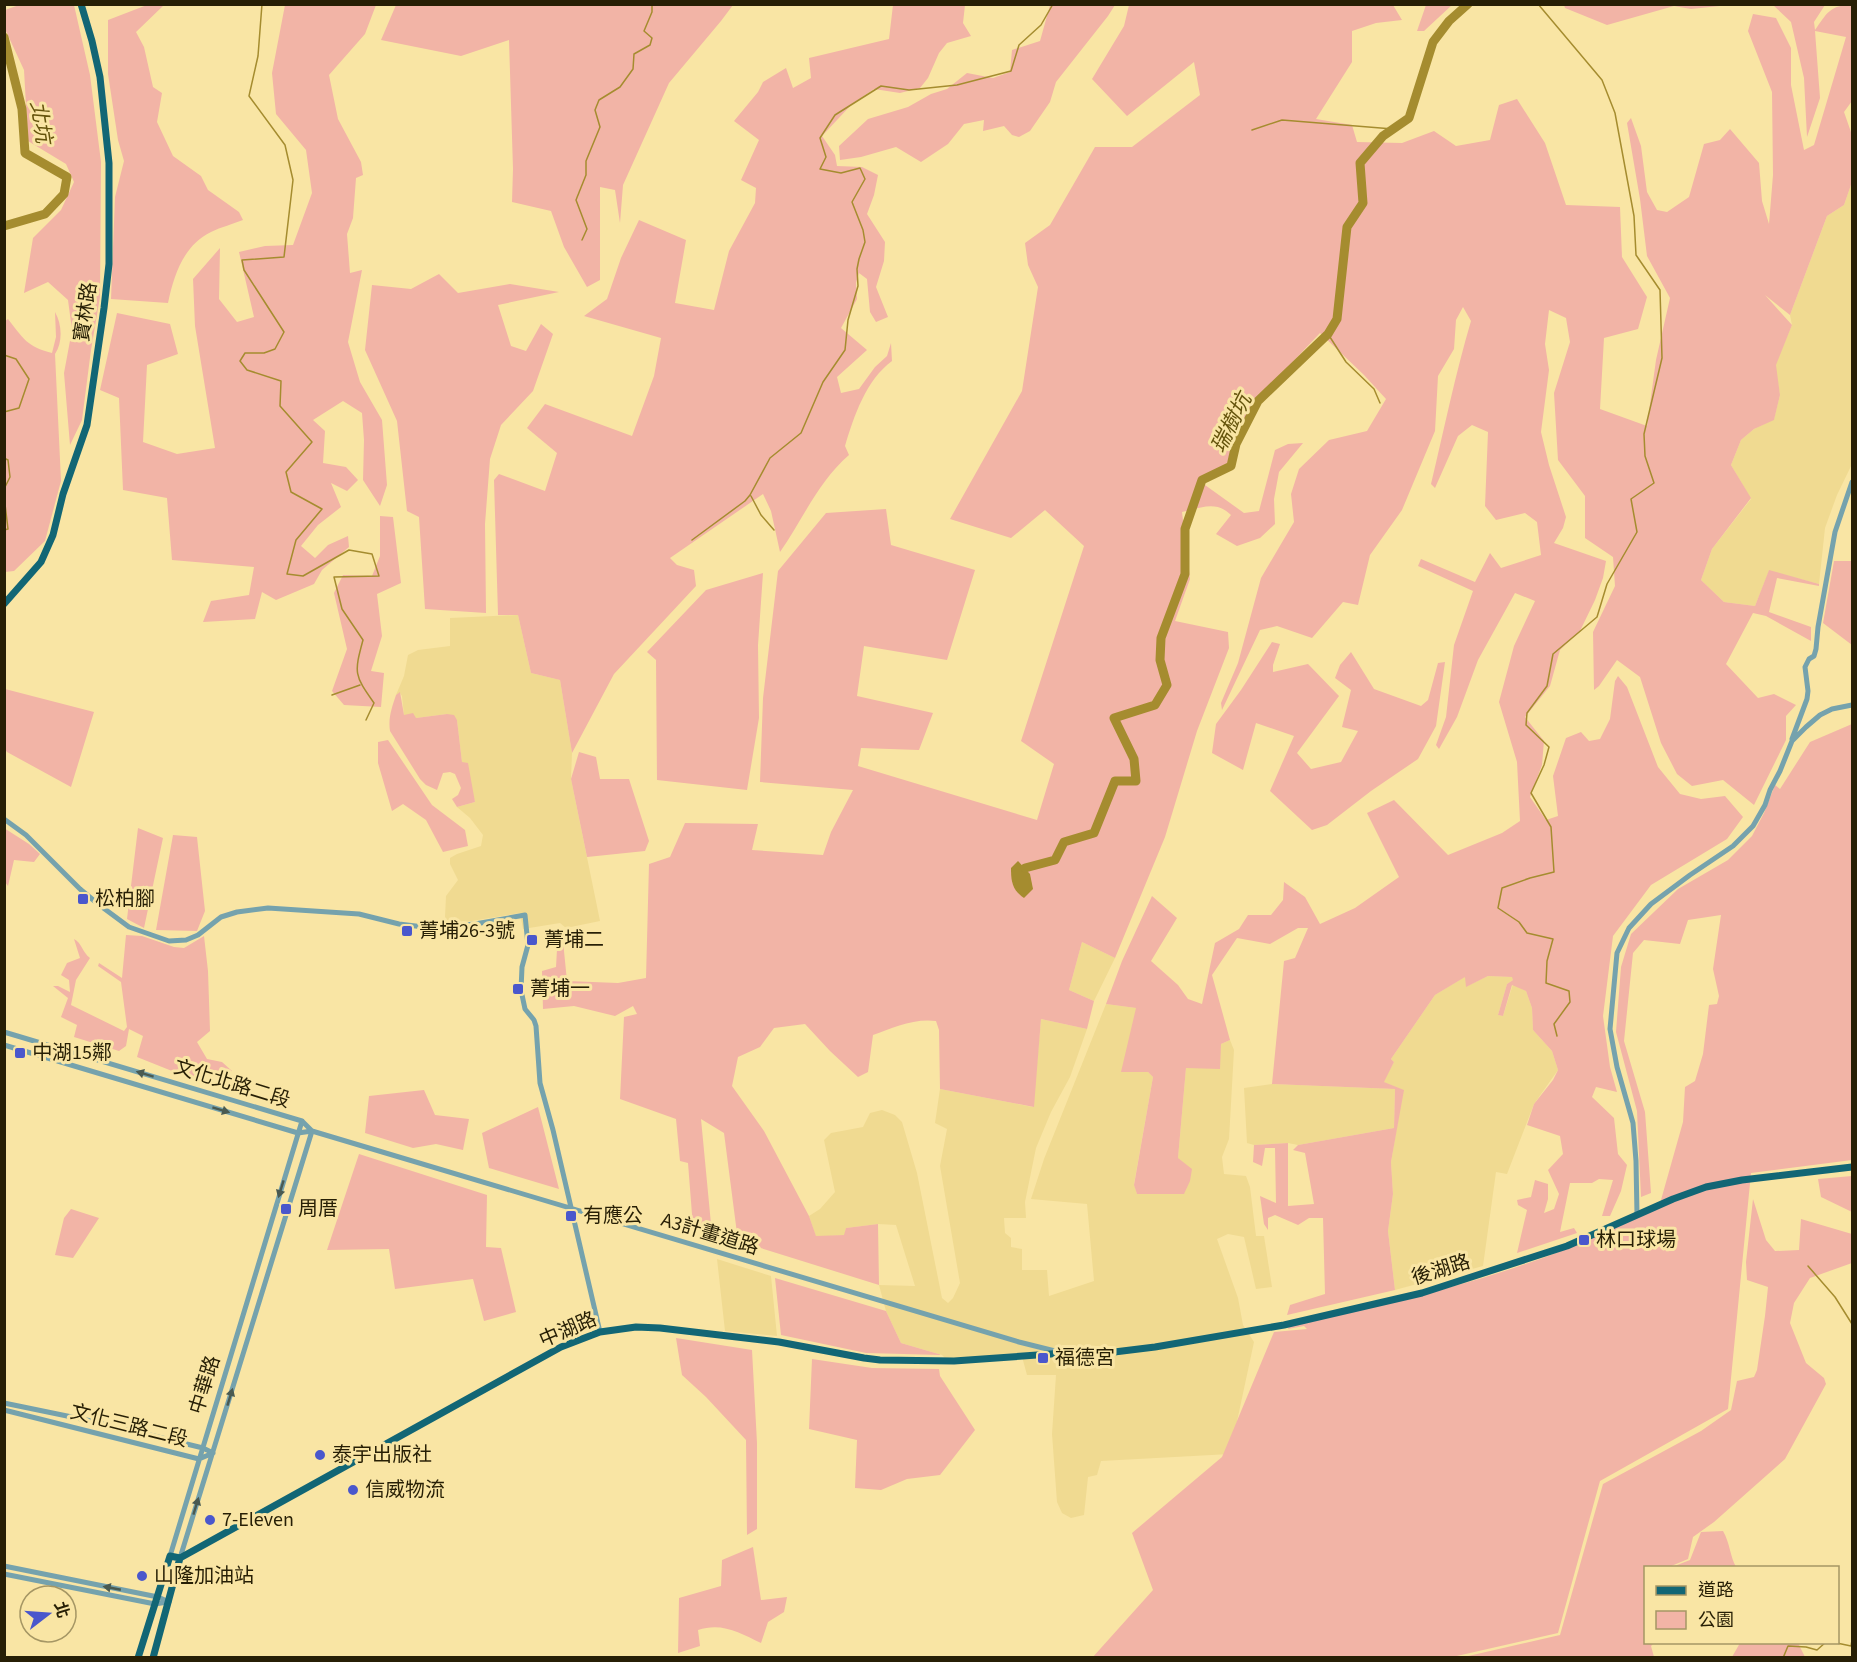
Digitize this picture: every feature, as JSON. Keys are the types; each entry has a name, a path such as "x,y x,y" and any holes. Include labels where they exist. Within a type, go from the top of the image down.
{"main road":[{"name":"寶林路","path":"4,604 41,562 53,535 63,494 87,425 104,308 109,264 109,163 100,77 81,4"},
{"name":"後湖路","path":"1026,1355 1098,1354 1164,1346 1284,1325 1381,1304 1440,1288 1543,1254 1591,1236 1690,1192 1722,1183 1852,1167"},
{"name":"中湖路","path":"180,1558 561,1347 600,1332 636,1327 660,1328 779,1342 880,1360 954,1361 1026,1355"},
{"path":"170,1556 180,1558"},
{"name":"中華路","path":"138,1658 170,1556"},
{"name":"中華路","path":"153,1658 180,1558"}],"street":[{"path":"1637,1215 1633,1123 1617,1067 1610,1029 1617,953 1629,928 1651,904 1733,846 1753,826 1765,805 1807,699 1805,667 1809,659 1814,656 1816,649 1836,532 1852,482"},
{"path":"1792,741 1820,715 1832,709 1852,705"},
{"path":"4,819 26,835 80,889 129,927 169,941 186,940 198,935 221,917 237,912 268,908 359,914 399,924 432,928 475,924 525,915 528,945 522,967 521,990 525,1009 536,1026 540,1083 600,1332"},
{"name":"文化北路二段","path":"4,1032 302,1121 312,1131"},
{"name":"文化北路二段","path":"4,1045 298,1133 312,1131"},
{"name":"中華路","path":"170,1556 302,1121"},
{"name":"A3計畫道路","path":"312,1131 1009,1339 1065,1353"},
{"name":"中華路","path":"180,1558 312,1131"},
{"name":"文化三路二段","path":"4,1403 101,1423 203,1448 213,1453"},
{"name":"文化三路二段","path":"4,1410 199,1459 213,1453"},
{"path":"4,1566 156,1601"},
{"path":"4,1574 169,1602"}],"shaded area":[{"path":"1852,182 1852,464 1825,528 1819,584 1769,571 1755,606 1724,602 1701,580 1712,549 1751,499 1731,465 1741,440 1754,429 1774,419 1780,395 1775,365 1792,325 1790,315 1827,216 1844,205"},
{"path":"518,615 531,673 560,680 572,753 571,779 600,921 566,928 560,923 523,929 520,913 453,924 449,923 445,917 446,896 458,880 450,864 450,858 481,846 483,835 470,818 457,807 475,802 462,762 457,720 447,714 416,718 404,715 402,696 400,693 396,695 404,676 408,655 418,650 450,646 450,618"},
{"path":"1018,861 1030,874 1033,889 1024,898 1017,892 1012,881 1011,868"},
{"path":"1082,942 1115,958 1094,1001 1069,990"},
{"path":"1466,976 1467,986 1488,976 1513,977 1513,980 1507,984 1498,1015 1503,1016 1513,984 1526,991 1532,1008 1533,1030 1552,1051 1558,1070 1534,1104 1507,1174 1496,1172 1483,1266 1395,1290 1388,1231 1393,1194 1391,1162 1403,1090 1383,1082 1394,1062 1391,1059 1435,995"},
{"path":"1106,1004 1136,1008 1148,1072 1153,1077 1134,1184 1137,1194 1184,1194 1178,1158 1186,1068 1230,1040 1234,1050 1229,1139 1222,1157 1224,1174 1246,1176 1250,1187 1256,1236 1264,1236 1272,1287 1256,1289 1244,1237 1228,1234 1217,1239 1238,1298 1243,1325 1254,1342 1230,1454 1101,1461 1097,1475 1088,1477 1084,1515 1071,1518 1062,1513 1057,1502 1052,1434 1056,1375 1027,1375 1021,1353 950,1363 942,1355 901,1343 886,1311 879,1285 915,1286 896,1225 878,1224 846,1228 845,1235 816,1237 809,1216 820,1209 835,1192 824,1140 831,1133 863,1127 870,1113 882,1110 895,1115 902,1122 917,1173 942,1298 948,1303 960,1283 940,1166 947,1129 935,1123 940,1089 1033,1107 1041,1019 1087,1029 1070,1077 1051,1112 1036,1148 1025,1202 1026,1218 1004,1218 1005,1233 1011,1238 1011,1247 1022,1249 1022,1270 1047,1270 1049,1296 1094,1281 1087,1204 1031,1199 1044,1159"},
{"path":"1272,1084 1395,1089 1394,1128 1298,1145 1247,1143 1244,1088"},
{"path":"717,1259 771,1276 777,1336 725,1331"}],"green space":[{"path":"1564,4 1729,5 1691,9 1674,6 1607,25 1565,8"},
{"path":"19,5 74,5 90,75 101,162 100,297 82,420 70,445 64,373 72,330 68,300 48,282 24,293 33,238 61,210 74,182 66,164 28,141 24,70 5,29 5,10"},
{"path":"147,5 164,5 136,32 144,47 153,87 162,93 157,122 173,156 201,176 208,190 239,212 243,220 211,232 193,245 181,262 168,303 111,299 115,197 124,161 118,140 108,74 108,20"},
{"path":"285,5 376,5 365,34 329,75 338,119 361,162 363,175 356,178 353,218 347,234 350,273 362,270 348,342 360,382 382,420 387,485 380,506 363,480 362,413 343,401 313,420 325,431 323,463 346,467 358,480 347,491 331,483 341,507 318,525 301,546 315,558 328,545 348,536 349,547 322,570 314,584 276,600 262,592 255,619 203,622 211,601 249,595 254,567 172,560 167,498 123,490 119,398 100,390 117,313 170,324 178,354 147,365 143,442 177,454 215,448 195,326 193,279 220,248 219,299 237,322 254,317 239,252 265,246 293,245 312,193 306,150 276,114 272,73"},
{"path":"396,5 733,5 669,83 623,185 620,223 615,190 600,187 600,280 587,287 564,247 551,211 512,202 509,40 461,56 381,40"},
{"path":"893,5 965,5 963,23 971,36 947,43 920,88 900,93 874,89 852,104 822,136 835,155 837,166 862,167 878,175 867,214 885,242 884,261 876,287 888,317 876,322 870,312 867,279 859,273 856,283 857,299 841,328 867,350 837,377 841,393 859,389 875,367 887,356 891,343 892,361 875,378 862,399 845,446 849,455 828,477 780,552 771,511 763,494 670,558 677,565 694,570 696,586 614,674 572,753 560,680 531,673 518,615 498,615 494,480 499,474 545,491 557,453 527,428 545,404 632,436 654,376 661,338 584,316 607,299 621,258 639,220 686,240 675,303 714,310 729,251 755,203 756,188 741,180 759,140 734,121 758,92 763,82 786,68 793,88 811,78 809,58 889,39"},
{"path":"1050,5 1115,5 1056,82 1050,102 1030,131 1019,137 1012,135 1004,126 983,131 984,120 964,124 948,144 921,162 896,147 861,157 840,160 839,146 868,119 908,107 931,94 947,89 967,73 993,78 1010,72 1012,50 1040,41"},
{"path":"1129,5 1393,5 1402,20 1376,23 1352,31 1352,62 1316,119 1352,125 1357,142 1402,143 1434,131 1456,146 1490,140 1499,105 1517,99 1545,143 1566,205 1620,207 1622,257 1647,297 1638,329 1604,338 1600,409 1647,426 1656,360 1670,298 1647,256 1627,123 1631,118 1641,146 1647,192 1657,210 1667,212 1689,197 1704,144 1720,140 1730,129 1759,163 1762,201 1769,224 1773,175 1772,92 1748,31 1753,14 1776,18 1791,48 1791,85 1804,150 1814,145 1846,37 1815,31 1820,98 1807,137 1804,78 1791,22 1773,5 1825,5 1814,22 1815,30 1834,8 1852,5 1852,101 1844,112 1852,135 1852,182 1844,205 1827,216 1790,315 1765,295 1792,325 1776,365 1780,395 1774,420 1754,429 1741,440 1731,465 1751,498 1712,549 1701,580 1724,602 1755,606 1769,570 1819,584 1819,586 1777,578 1769,612 1811,627 1811,641 1766,616 1753,613 1726,664 1758,698 1774,694 1796,705 1786,716 1786,740 1754,805 1723,780 1692,786 1677,774 1661,743 1640,677 1617,660 1594,690 1593,632 1615,586 1613,557 1585,538 1585,496 1558,460 1554,393 1570,342 1566,318 1549,310 1545,344 1549,370 1541,432 1566,517 1563,528 1554,543 1606,561 1595,600 1580,631 1560,650 1550,686 1525,717 1544,741 1542,765 1530,797 1546,820 1558,816 1553,776 1566,738 1581,732 1589,741 1600,739 1610,719 1615,681 1618,676 1627,687 1658,767 1680,794 1701,799 1725,796 1743,817 1727,839 1651,885 1613,936 1603,1016 1610,1067 1617,1092 1596,1087 1592,1097 1614,1118 1618,1154 1627,1165 1621,1191 1610,1216 1602,1216 1613,1180 1599,1179 1592,1183 1570,1183 1560,1232 1574,1228 1577,1233 1517,1253 1527,1210 1518,1205 1517,1200 1531,1197 1535,1180 1548,1184 1548,1199 1544,1213 1554,1209 1559,1194 1548,1170 1563,1154 1560,1136 1527,1125 1534,1104 1558,1070 1552,1051 1533,1030 1532,1008 1526,991 1512,985 1503,1016 1498,1015 1507,984 1513,980 1512,977 1488,976 1466,987 1465,977 1435,995 1391,1059 1394,1062 1384,1082 1404,1090 1391,1162 1393,1194 1388,1231 1395,1290 1287,1315 1290,1305 1325,1294 1323,1218 1309,1218 1298,1225 1275,1215 1268,1218 1268,1230 1264,1224 1260,1196 1276,1203 1275,1148 1265,1148 1262,1166 1253,1162 1254,1145 1288,1143 1288,1206 1314,1204 1305,1153 1293,1150 1298,1145 1394,1128 1395,1089 1272,1084 1284,961 1295,958 1308,928 1298,928 1270,944 1237,938 1212,975 1230,1040 1221,1044 1220,1069 1186,1068 1178,1158 1192,1169 1184,1194 1137,1194 1134,1185 1153,1077 1148,1072 1121,1072 1136,1008 1106,1004 1122,961 1152,896 1177,918 1151,961 1178,985 1188,999 1202,1004 1215,943 1239,929 1248,915 1271,915 1283,900 1284,882 1305,897 1320,924 1355,908 1399,877 1367,813 1394,800 1448,855 1502,833 1520,821 1517,762 1499,702 1514,646 1535,601 1515,593 1478,660 1457,717 1439,749 1436,745 1446,717 1454,645 1473,591 1418,566 1421,559 1475,582 1490,553 1501,568 1541,555 1537,522 1525,513 1496,520 1485,506 1488,432 1472,425 1458,436 1435,488 1431,484 1471,321 1463,307 1456,320 1454,349 1438,376 1435,431 1402,510 1370,555 1358,605 1343,602 1312,638 1277,626 1260,630 1222,710 1221,703 1238,663 1261,578 1294,522 1291,494 1299,469 1329,440 1367,431 1386,399 1320,333 1270,386 1245,428 1231,464 1198,480 1244,513 1259,511 1275,450 1288,444 1303,443 1279,472 1274,499 1275,524 1260,538 1237,546 1216,534 1231,515 1214,506 1182,512 1190,579 1175,621 1228,632 1229,648 1197,731 1165,837 1115,958 1082,942 1069,990 1094,1001 1087,1029 1041,1019 1034,1107 940,1089 939,1030 936,1021 911,1022 873,1035 868,1072 858,1077 805,1024 774,1028 760,1047 738,1057 732,1086 764,1131 809,1216 816,1236 844,1235 846,1228 878,1224 879,1285 738,1241 724,1133 701,1119 711,1224 693,1227 688,1163 680,1161 676,1119 620,1099 624,1017 637,1014 633,1006 615,1016 574,1006 543,1009 542,971 556,967 558,932 562,931 567,981 618,983 646,978 649,864 670,857 685,823 758,824 752,850 823,855 831,832 853,790 760,782 763,698 778,571 826,513 886,509 891,545 975,570 947,660 864,646 857,696 933,713 919,750 861,748 858,766 1037,820 1054,764 1021,741 1084,546 1045,510 1011,538 950,519 1022,391 1038,287 1028,265 1025,243 1050,225 1095,147 1132,147 1200,95 1194,62 1127,116 1092,79 1124,26"},
{"path":"1426,5 1452,5 1424,31 1417,31"},
{"path":"439,274 458,293 510,284 559,292 498,305 511,346 526,351 541,324 553,334 533,391 501,425 490,459 485,524 486,613 425,609 419,517 407,511 397,421 365,350 372,285 411,289"},
{"path":"55,312 61,333 55,354 61,481 45,541 14,571 5,572 5,321 8,319 31,345 52,353 56,337"},
{"path":"380,516 393,517 401,583 377,594 382,636 371,671 384,673 381,707 344,705 332,691 347,649 334,593 343,575 372,576 380,556"},
{"path":"1834,561 1852,561 1852,645 1823,623"},
{"path":"763,573 758,645 759,718 747,790 657,780 656,660 647,652 706,590"},
{"path":"1272,642 1280,644 1273,672 1308,664 1339,696 1297,753 1311,769 1341,762 1358,731 1342,727 1351,690 1335,678 1340,665 1351,652 1374,689 1421,706 1428,700 1438,663 1445,662 1436,726 1418,759 1327,825 1312,830 1270,791 1294,736 1256,723 1243,770 1212,753 1216,724"},
{"path":"5,689 94,712 71,787 7,752 5,749"},
{"path":"400,692 404,715 413,713 416,718 454,715 457,720 462,762 468,763 475,802 457,807 452,799 458,795 461,788 455,774 443,773 437,790 420,779 390,731 392,708 396,695"},
{"path":"1852,724 1852,1160 1751,1173 1728,1409 1600,1481 1558,1633 1448,1658 1092,1658 1153,1590 1132,1533 1222,1457 1274,1332 1307,1329 1304,1326 1288,1329 1289,1326 1434,1292 1506,1271 1586,1241 1659,1207 1683,1122 1685,1087 1695,1081 1703,1054 1709,1005 1717,1004 1719,996 1713,969 1721,915 1688,920 1680,944 1644,940 1633,953 1624,1041 1645,1112 1651,1193 1641,1197 1637,1111 1616,1032 1621,967 1631,934 1678,889 1728,860 1752,836 1775,785 1780,789 1810,742"},
{"path":"388,740 432,805 465,830 468,846 443,852 426,820 403,804 392,811 378,763 378,742"},
{"path":"579,752 596,757 600,779 629,779 649,841 645,851 587,857 571,779"},
{"path":"4,828 40,854 34,862 14,860 8,886 5,882"},
{"path":"138,828 163,838 144,928 127,919"},
{"path":"173,835 197,837 205,911 197,931 156,930"},
{"path":"126,935 142,936 184,948 204,936 210,1031 197,1042 207,1059 222,1062 232,1071 222,1073 202,1071 192,1079 137,1057 143,1036 129,1029 126,1046 119,1051 74,1037 77,1025 61,1017 68,998 53,986 70,992 69,980 61,975 67,963 80,958 74,939 90,958 76,980 71,1005 124,1031 127,1027 121,982 98,966 99,963 122,978"},
{"path":"424,1090 435,1115 469,1119 463,1150 436,1144 413,1148 365,1133 369,1096"},
{"path":"538,1107 559,1189 489,1168 482,1133"},
{"path":"359,1154 487,1195 486,1247 501,1248 516,1312 484,1321 473,1279 395,1289 389,1249 327,1250"},
{"path":"1852,1176 1852,1212 1821,1197 1818,1179"},
{"path":"1753,1199 1766,1240 1775,1251 1799,1250 1801,1219 1852,1234 1852,1263 1810,1278 1794,1303 1790,1323 1806,1363 1824,1378 1826,1384 1785,1459 1714,1522 1693,1537 1688,1559 1671,1566 1644,1566 1644,1644 1653,1644 1651,1646 1654,1657 1464,1657 1560,1635 1603,1484 1701,1431 1731,1410 1737,1381 1754,1377 1757,1370 1768,1287 1747,1280 1746,1262"},
{"path":"71,1209 99,1218 73,1258 55,1255 64,1218"},
{"path":"775,1278 886,1311 901,1343 942,1355 866,1353 781,1335"},
{"path":"676,1338 752,1350 757,1443 757,1529 747,1535 746,1440 682,1375"},
{"path":"812,1359 872,1368 939,1369 940,1376 975,1430 940,1475 907,1479 881,1490 855,1488 857,1440 809,1429"},
{"path":"1723,1531 1736,1566 1675,1566 1690,1560 1701,1532"},
{"path":"753,1547 761,1600 787,1597 784,1612 768,1622 761,1643 731,1630 715,1627 698,1630 700,1646 678,1653 679,1598 721,1586 722,1560"},
{"path":"1739,1644 1798,1644 1805,1657 1732,1657"}],"waterway":[{"path":"262,4 258,56 249,96 285,145 293,180 284,257 242,260 244,270 284,332 275,349 264,353 245,353 240,361 247,370 281,381 280,406 312,442 286,472 291,492 322,509 296,540 287,574 303,576 349,550 372,554 379,576 334,577 342,609 363,640 357,667 359,679 374,703 366,720"},
{"path":"582,240 587,229 576,200 586,175 586,161 600,127 595,110 599,100 620,87 633,69 634,54 650,45 652,38 644,31 652,12 652,4"},
{"path":"692,540 745,501 770,458 801,433 823,382 845,350 848,320 858,286 857,269 865,242 863,230 852,202 865,179 860,168 841,173 820,169 826,157 820,138 835,115 881,86 909,90 957,85 1011,71 1019,45 1041,25 1053,4"},
{"name":"瑞樹坑","path":"1025,868 1055,860 1064,842 1094,833 1115,781 1136,781 1134,759 1114,718 1155,705 1167,685 1160,660 1161,638 1185,574 1185,529 1202,480 1231,466 1236,444 1258,401 1328,334 1337,319 1347,227 1363,203 1360,163 1383,136 1409,118 1433,42 1449,21 1468,4"},
{"path":"1538,4 1602,80 1615,113 1634,216 1636,255 1660,290 1662,358 1644,434 1645,456 1654,483 1631,499 1637,532 1607,584 1597,617 1553,654 1547,686 1527,713 1526,725 1549,747 1544,765 1531,793 1551,827 1554,872 1502,888 1498,908 1519,922 1527,933 1553,939 1547,961 1546,983 1569,991 1570,1002 1554,1024 1557,1036"},
{"name":"北坑","path":"4,37 22,109 25,153 67,177 64,194 45,214 4,226"},
{"path":"1252,130 1282,120 1393,129"},
{"path":"1328,334 1346,362 1374,389 1380,403"},
{"name":"北坑","path":"4,355 16,359 29,379 19,408 4,412"},
{"name":"北坑","path":"4,458 8,460 10,477 4,489"},
{"name":"北坑","path":"4,496 8,529 4,530"},
{"path":"751,496 761,515 774,530"},
{"path":"332,695 360,685"},
{"path":"1808,1266 1835,1297 1852,1324"},
{"path":"1839,1643 1851,1646 1852,1640"},
{"path":"1783,1658 1788,1646 1817,1650 1824,1644"}],"place":[{"name":"松柏腳","path":"83,899"},
{"name":"菁埔26-3號","path":"407,931"},
{"name":"菁埔二","path":"532,940"},
{"name":"菁埔一","path":"518,989"},
{"name":"中湖15鄰","path":"20,1053"},
{"name":"周厝","path":"286,1209"},
{"name":"有應公","path":"571,1216"},
{"name":"林口球場","path":"1584,1240"},
{"name":"福德宮","path":"1043,1358"},
{"name":"泰宇出版社","path":"320,1455"},
{"name":"信威物流","path":"353,1490"},
{"name":"7-Eleven","path":"210,1520"},
{"name":"山隆加油站","path":"142,1576"}]}
